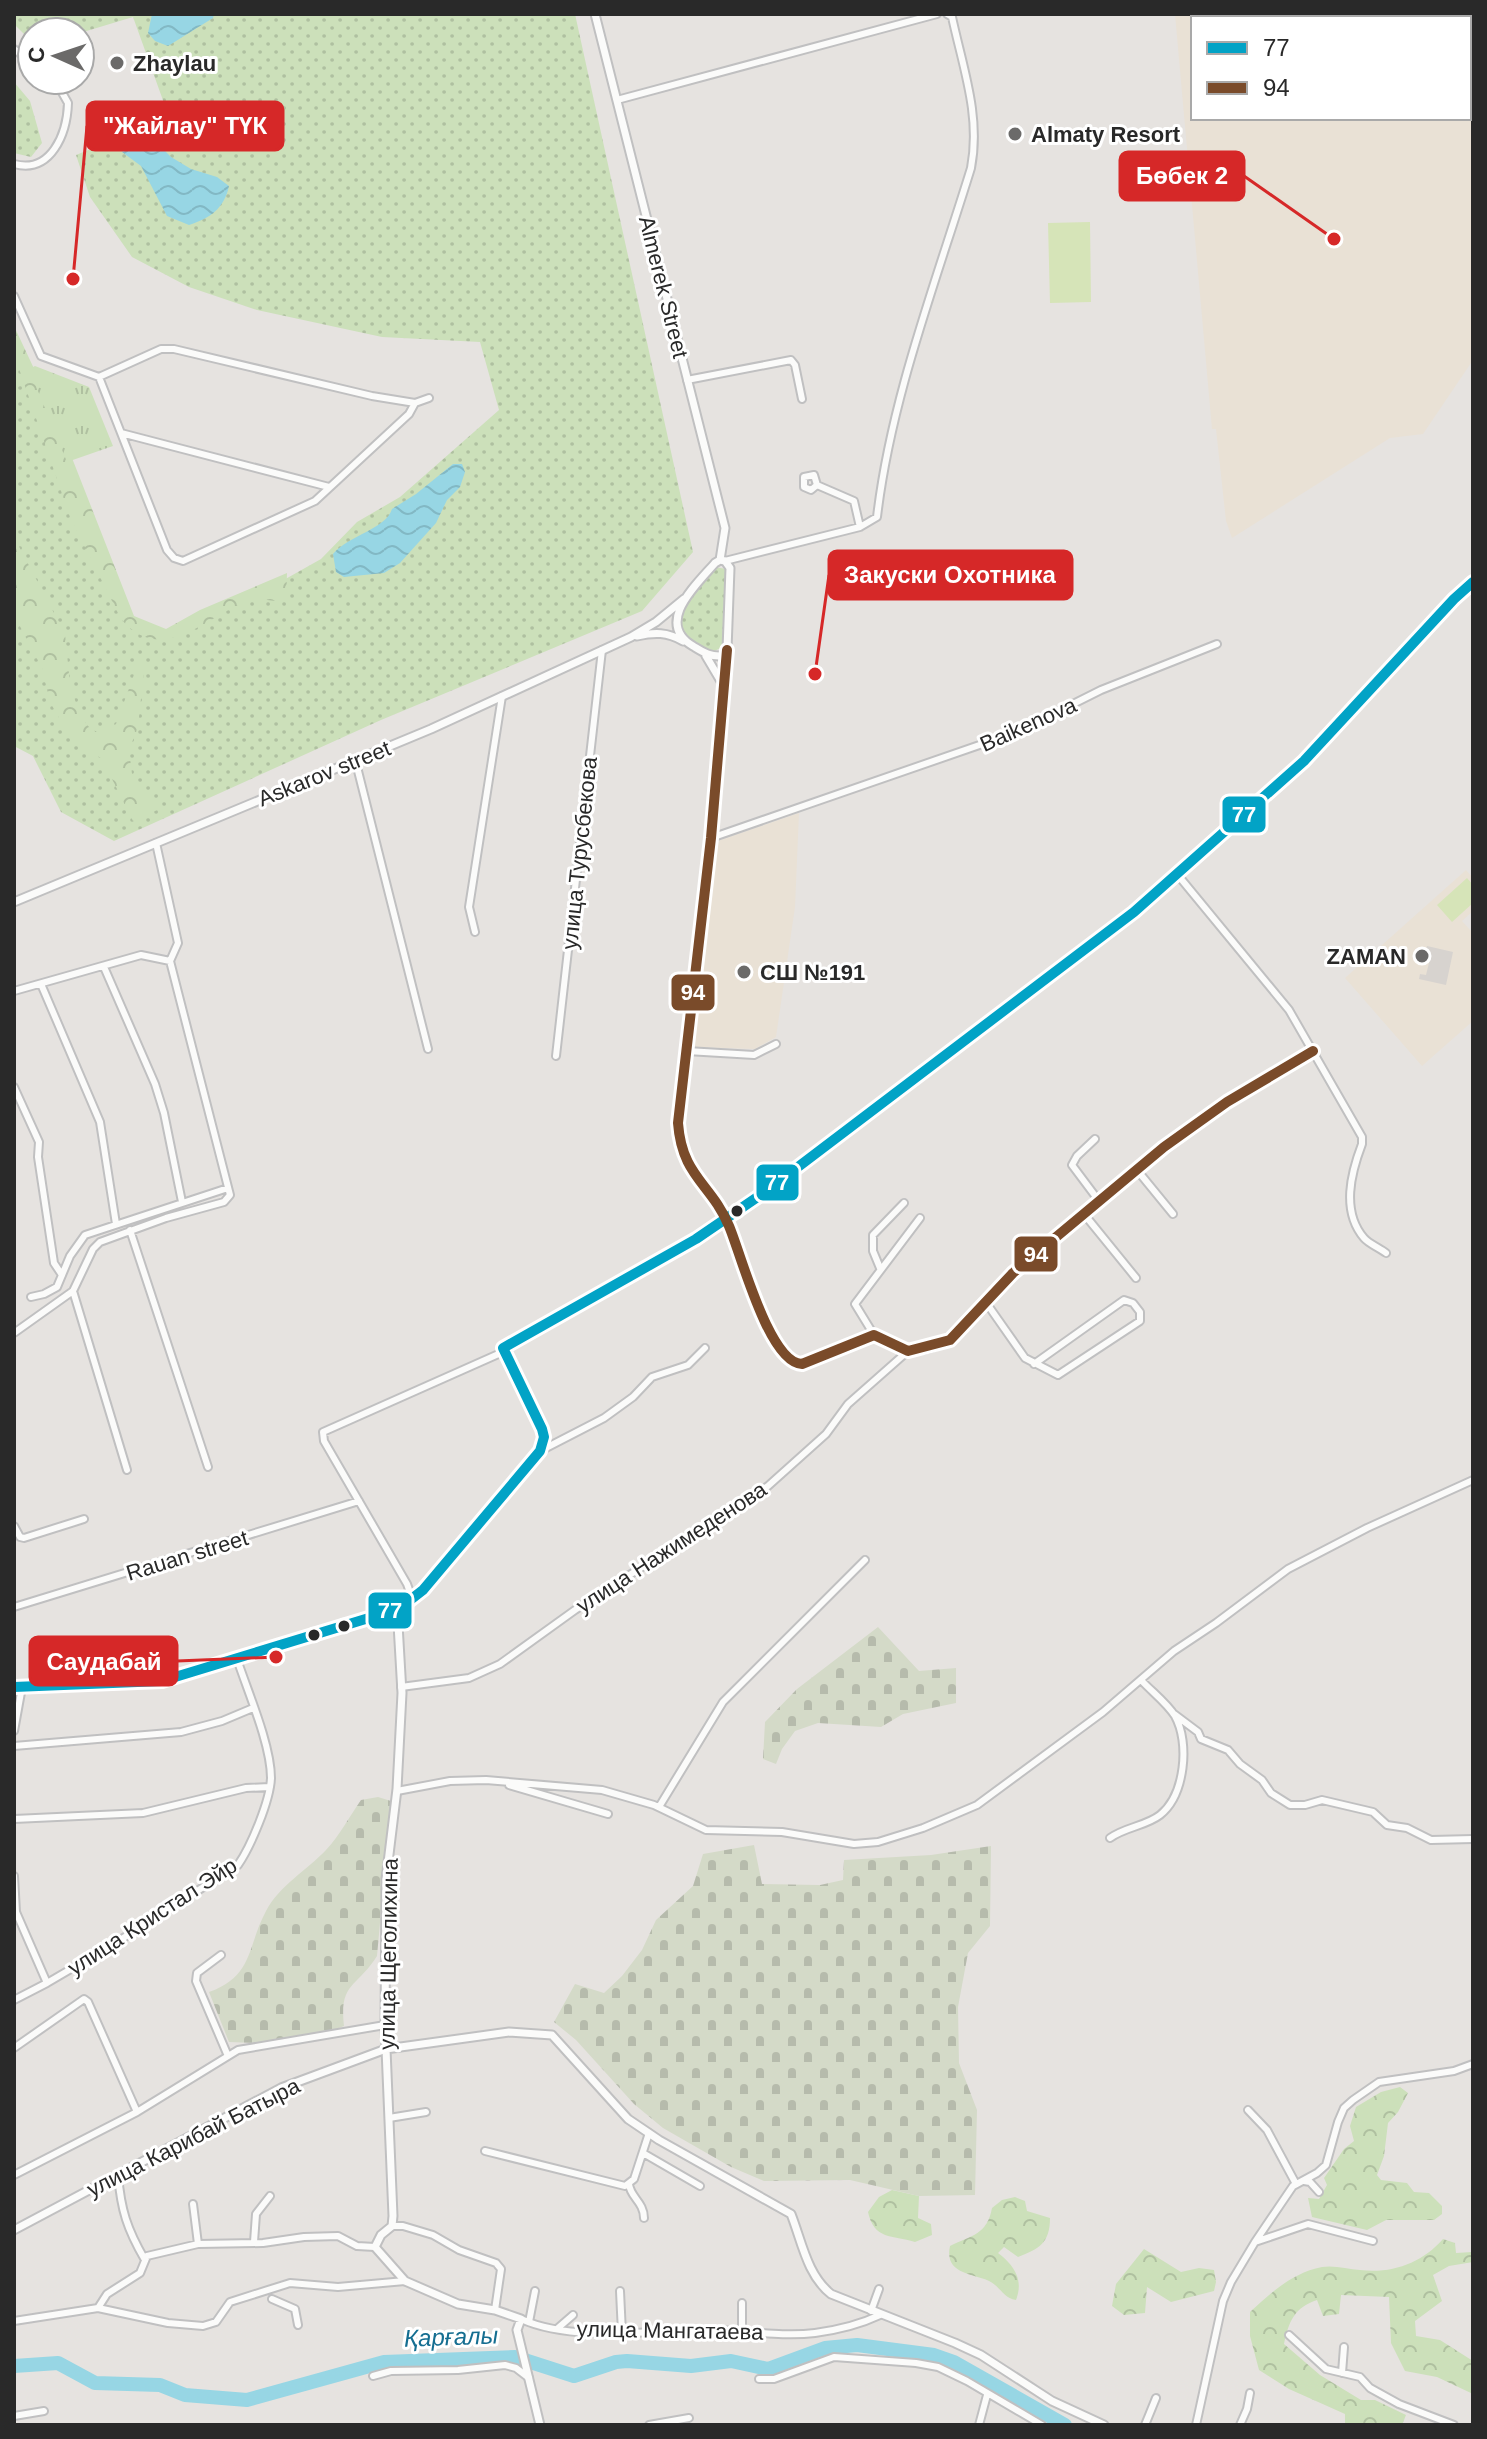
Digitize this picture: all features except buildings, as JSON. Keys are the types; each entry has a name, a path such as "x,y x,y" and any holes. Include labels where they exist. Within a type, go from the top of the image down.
{"street":[{"name":"Almerek Street","path":"595,14 725,528 723,561 730,568 723,689"},
{"path":"617,100 937,14"},
{"path":"631,637 684,599 715,563 860,527 877,517 881,480 901,398 976,145 976,122 952,17 947,14"},
{"path":"14,164 26,167 35,165 44,160 63,137 68,103 64,96"},
{"path":"14,296 41,356 99,377 161,349 174,349 372,396 415,403 429,398"},
{"path":"687,380 791,360 795,365 802,399"},
{"path":"99,377 167,550 174,558 183,561 315,501 409,414 415,403"},
{"path":"121,433 329,487"},
{"path":"817,485 854,501 860,527"},
{"path":"412,1598 407,1584 324,1441 323,1432 327,1428 503,1352 509,1343 696,1239 765,1192 1124,920 1304,761 1473,582"},
{"path":"684,599 677,613 677,629 685,641 712,657 722,656 727,650"},
{"path":"631,637 654,632 671,635 700,650 721,677 723,689 711,838 678,1123 679,1146 686,1164 725,1217 761,1311 786,1358 802,1364 874,1335"},
{"name":"Askarov street","path":"14,902 502,696 631,637"},
{"name":"Baikenova","path":"711,838 1017,732 1101,690 1217,644"},
{"name":"улица Турусбекова","path":"556,1056 602,650"},
{"path":"475,932 469,907 502,696"},
{"path":"355,759 428,1049"},
{"path":"14,1333 73,1291 96,1244 130,1230 224,1202 230,1195 170,961 178,943 156,843"},
{"path":"1177,874 1289,1010 1362,1137 1349,1189 1352,1213 1364,1238 1386,1253"},
{"path":"14,991 141,955 170,961"},
{"path":"104,967 155,1084 182,1202"},
{"path":"41,984 100,1122 116,1224"},
{"path":"687,1051 754,1055 776,1044"},
{"path":"920,1218 880,1268 855,1306 874,1335 908,1351 950,1340 1013,1273 1196,1123 1313,1051"},
{"path":"14,1087 39,1142 38,1157 54,1263 62,1275"},
{"path":"1095,1139 1072,1165 1099,1201"},
{"path":"1137,1170 1173,1214"},
{"path":"31,1297 57,1287 79,1241 85,1235 214,1190 228,1188"},
{"path":"880,1268 873,1251 873,1235 904,1203"},
{"path":"1084,1214 1136,1278"},
{"path":"130,1230 208,1467"},
{"path":"73,1291 127,1470"},
{"path":"985,1301 1025,1358 1034,1364 1058,1375 1140,1321 1140,1312 1133,1303 1124,1300 1034,1364"},
{"path":"14,1731 18,1687 162,1681 357,1623 397,1607 423,1590 540,1451 604,1418 633,1397 652,1377 688,1365 705,1348"},
{"name":"улица Нажимеденова","path":"401,1687 469,1678 500,1664 575,1610 768,1486 826,1434 848,1404 908,1351"},
{"path":"503,1352 542,1429 544,1437 540,1451"},
{"path":"397,1791 450,1781 498,1781 602,1790 659,1807 706,1830 782,1832 854,1844 878,1842 923,1828 977,1805 1103,1712 1174,1651 1288,1569 1367,1528 1473,1480"},
{"name":"Rauan street","path":"14,1607 359,1501"},
{"path":"14,1526 20,1537 24,1538 84,1519"},
{"path":"659,1807 723,1702 865,1560"},
{"name":"улица Щеголихина","path":"392,2226 394,2200 385,2025 386,1879 397,1791 401,1687 397,1607"},
{"name":"улица Кристал Эйр","path":"14,2000 117,1942 238,1865 255,1834 269,1787 269,1765 237,1659"},
{"path":"1141,1680 1174,1714 1198,1732 1201,1739 1228,1750 1240,1764 1262,1780 1271,1793 1290,1805 1322,1800 1373,1812 1387,1825 1407,1828 1431,1840 1473,1839"},
{"path":"14,1746 181,1732 222,1721 253,1708"},
{"path":"1110,1838 1121,1830 1160,1816 1173,1799 1181,1779 1182,1746 1174,1714"},
{"path":"498,1781 608,1814"},
{"path":"14,1819 143,1813 246,1788 269,1787"},
{"name":"улица Кристал Эйр","path":"14,1876 16,1912 47,1983"},
{"path":"221,1955 197,1973 196,1981 228,2056"},
{"path":"14,2048 84,1999 137,2112"},
{"path":"14,2175 137,2112 238,2050 385,2025"},
{"name":"улица Карибай Батыра","path":"14,2230 281,2088 386,2049 509,2032 552,2035 628,2119 791,2214 811,2271 819,2285 831,2294 981,2355 1052,2401 1104,2425"},
{"path":"1196,2425 1223,2301 1231,2282 1255,2242 1300,2182 1326,2165 1344,2108 1379,2082 1454,2071 1473,2064"},
{"path":"1248,2110 1267,2130 1300,2182"},
{"path":"389,2118 426,2112"},
{"path":"485,2151 625,2186 634,2179 649,2133"},
{"path":"643,2153 700,2186"},
{"path":"118,2175 131,2237 145,2260"},
{"path":"1300,2182 1310,2182 1319,2192"},
{"path":"629,2184 630,2191 643,2207 644,2218"},
{"path":"254,2242 256,2214 270,2196"},
{"path":"193,2204 198,2244"},
{"path":"1255,2242 1308,2224 1373,2241"},
{"path":"375,2247 381,2235 392,2226 403,2226 433,2235 441,2242 496,2263 501,2269 495,2310"},
{"path":"14,2321 98,2308 107,2294 140,2273 145,2260 158,2252 198,2244 338,2236 357,2246 375,2247 405,2281"},
{"name":"улица Мангатаева","path":"98,2308 168,2323 203,2326 216,2322 230,2302 290,2283 338,2287 405,2281 458,2304 495,2310 525,2321 558,2328 622,2333 742,2330 812,2333 868,2321 880,2315"},
{"path":"871,2311 879,2289"},
{"path":"272,2290 272,2302 295,2309 298,2325"},
{"path":"535,2291 525,2321 517,2330 540,2425"},
{"path":"620,2291 622,2333"},
{"path":"742,2303 742,2330"},
{"path":"558,2328 573,2315"},
{"path":"1289,2335 1320,2365 1331,2371 1360,2377 1370,2388 1399,2404 1454,2425"},
{"path":"1342,2373 1344,2347"},
{"path":"759,2379 774,2379 834,2357 938,2367 1042,2425"},
{"path":"373,2376 391,2371 458,2370 505,2365 516,2368 529,2378"},
{"path":"1240,2425 1250,2393"},
{"path":"979,2425 987,2395"},
{"path":"1145,2425 1156,2398"},
{"path":"14,2416 44,2411"},
{"path":"649,2425 689,2418"}],"shaded area":[{"path":"1175,14 1473,14 1473,360 1423,434 1390,438 1232,538 1226,521 1216,429 1212,429"},
{"name":"СШ №191","path":"799,813 795,907 776,1037 755,1049 694,1047 715,842"},
{"name":"ZAMAN","path":"1466,870 1473,878 1473,911 1462,921 1473,933 1473,1021 1422,1066 1345,978"},
{"path":"1427,946 1453,952 1446,985 1419,979 1420,974 1426,975 1431,955 1425,953"}],"green space":[{"path":"14,14 575,14 693,552 642,611 381,720 114,841 61,812 33,756 14,746 14,334 135,624 170,632 257,595 321,559 357,522 400,497 499,410 480,342 382,337 257,310 189,287 132,257 90,197 76,155 169,117 133,17 96,28 96,16 16,16 16,26"},
{"path":"14,82 16,96 26,96 30,101 42,143 31,157 14,153"},
{"path":"1090,222 1091,302 1050,303 1048,223"},
{"path":"14,326 52,407 134,616 166,629 200,610 287,573 286,602 249,601 169,639 153,639 137,633 121,619 70,517 14,354"},
{"path":"35,366 89,387 113,446 67,462 29,369"},
{"path":"14,537 65,634 70,684 80,716 89,727 100,734 116,724 139,661 145,660 138,727 129,750 133,782 157,810 133,821 102,759 70,737 50,702 42,668 14,615"},
{"path":"715,567 726,569 729,575 723,647 712,652 689,639 682,631 680,621 687,602"},
{"path":"1467,878 1473,885 1473,903 1452,922 1437,905"},
{"path":"878,1627 919,1671 956,1668 956,1703 903,1714 881,1727 818,1723 795,1731 776,1764 763,1759 765,1722 797,1689"},
{"path":"378,1797 391,1801 377,1956 347,1993 344,2026 329,2032 255,2043 229,2042 209,1992 224,1985 242,1969 266,1911 278,1894 326,1850 361,1800"},
{"path":"754,1845 762,1884 820,1885 843,1880 844,1860 931,1855 991,1846 990,1926 968,1953 958,2007 959,2063 977,2110 975,2195 919,2196 850,2180 764,2181 731,2167 663,2128 634,2104 576,2040 554,2022 575,1984 604,1993 622,1976 642,1950 656,1920 693,1886 703,1854"},
{"path":"1400,2087 1408,2093 1388,2123 1384,2156 1377,2175 1381,2180 1407,2183 1414,2192 1429,2193 1442,2206 1442,2214 1434,2220 1386,2220 1367,2230 1312,2217 1308,2198 1319,2199 1327,2185 1324,2178 1344,2149 1354,2141 1350,2126 1356,2107 1381,2092"},
{"path":"892,2190 919,2196 918,2218 931,2224 932,2235 915,2242 885,2235 875,2228 868,2212 879,2197"},
{"path":"1015,2197 1025,2201 1027,2211 1050,2218 1048,2234 1037,2248 1018,2257 1004,2247 998,2253 1016,2274 1019,2286 1016,2300 989,2281 960,2271 949,2255 950,2246 982,2229 992,2208 1002,2200"},
{"path":"1443,2239 1455,2243 1456,2253 1472,2252 1473,2262 1449,2266 1433,2275 1442,2301 1415,2321 1416,2336 1440,2340 1473,2361 1473,2394 1437,2377 1405,2371 1391,2343 1389,2297 1341,2295 1339,2314 1323,2316 1317,2300 1309,2303 1294,2316 1284,2344 1320,2375 1361,2400 1375,2400 1406,2415 1402,2425 1345,2425 1345,2414 1289,2389 1259,2370 1250,2336 1250,2312 1283,2284 1322,2267 1372,2271 1406,2265 1426,2255"},
{"path":"1144,2249 1181,2272 1199,2268 1214,2270 1214,2291 1171,2302 1147,2287 1145,2313 1124,2315 1112,2306 1116,2284"}],"water":[{"path":"152,14 214,14 213,18 168,46 155,41 148,33"},
{"path":"126,137 154,140 171,157 191,169 217,177 229,186 220,207 210,216 189,225 167,216 141,166 122,152 121,146"},
{"path":"453,464 462,464 465,472 460,487 447,500 436,523 400,563 384,573 344,577 336,572 333,554 340,547 382,522 392,509"}],"waterway":[{"name":"Қарғалы","path":"14,2366 58,2363 95,2383 160,2385 185,2395 247,2400 384,2362 515,2357 574,2376 627,2361 691,2366 731,2361 768,2369 825,2348 857,2345 934,2355 954,2362 1065,2425"}],"transit line":[{"name":"77","path":"14,1687 162,1681 382,1614 405,1604 423,1590 540,1451 544,1437 542,1429 503,1348 696,1239 765,1192 1134,912 1304,761 1473,582"},
{"name":"94","path":"727,650 711,838 678,1123 685,1156 722,1211 768,1327 778,1346 790,1359 802,1364 874,1335 908,1351 950,1340 1013,1273 1164,1147 1227,1102 1313,1051"}],"place":[{"name":"Zhaylau","path":"117,63"},
{"name":"Almaty Resort","path":"1015,134"},
{"name":"Бөбек 2","path":"1334,239"},
{"name":"\"Жайлау\" ТҮК","path":"73,279"},
{"name":"Закуски Охотника","path":"815,674"},
{"name":"ZAMAN","path":"1422,956"},
{"name":"СШ №191","path":"744,972"},
{"name":"Саудабай","path":"276,1657"}]}
